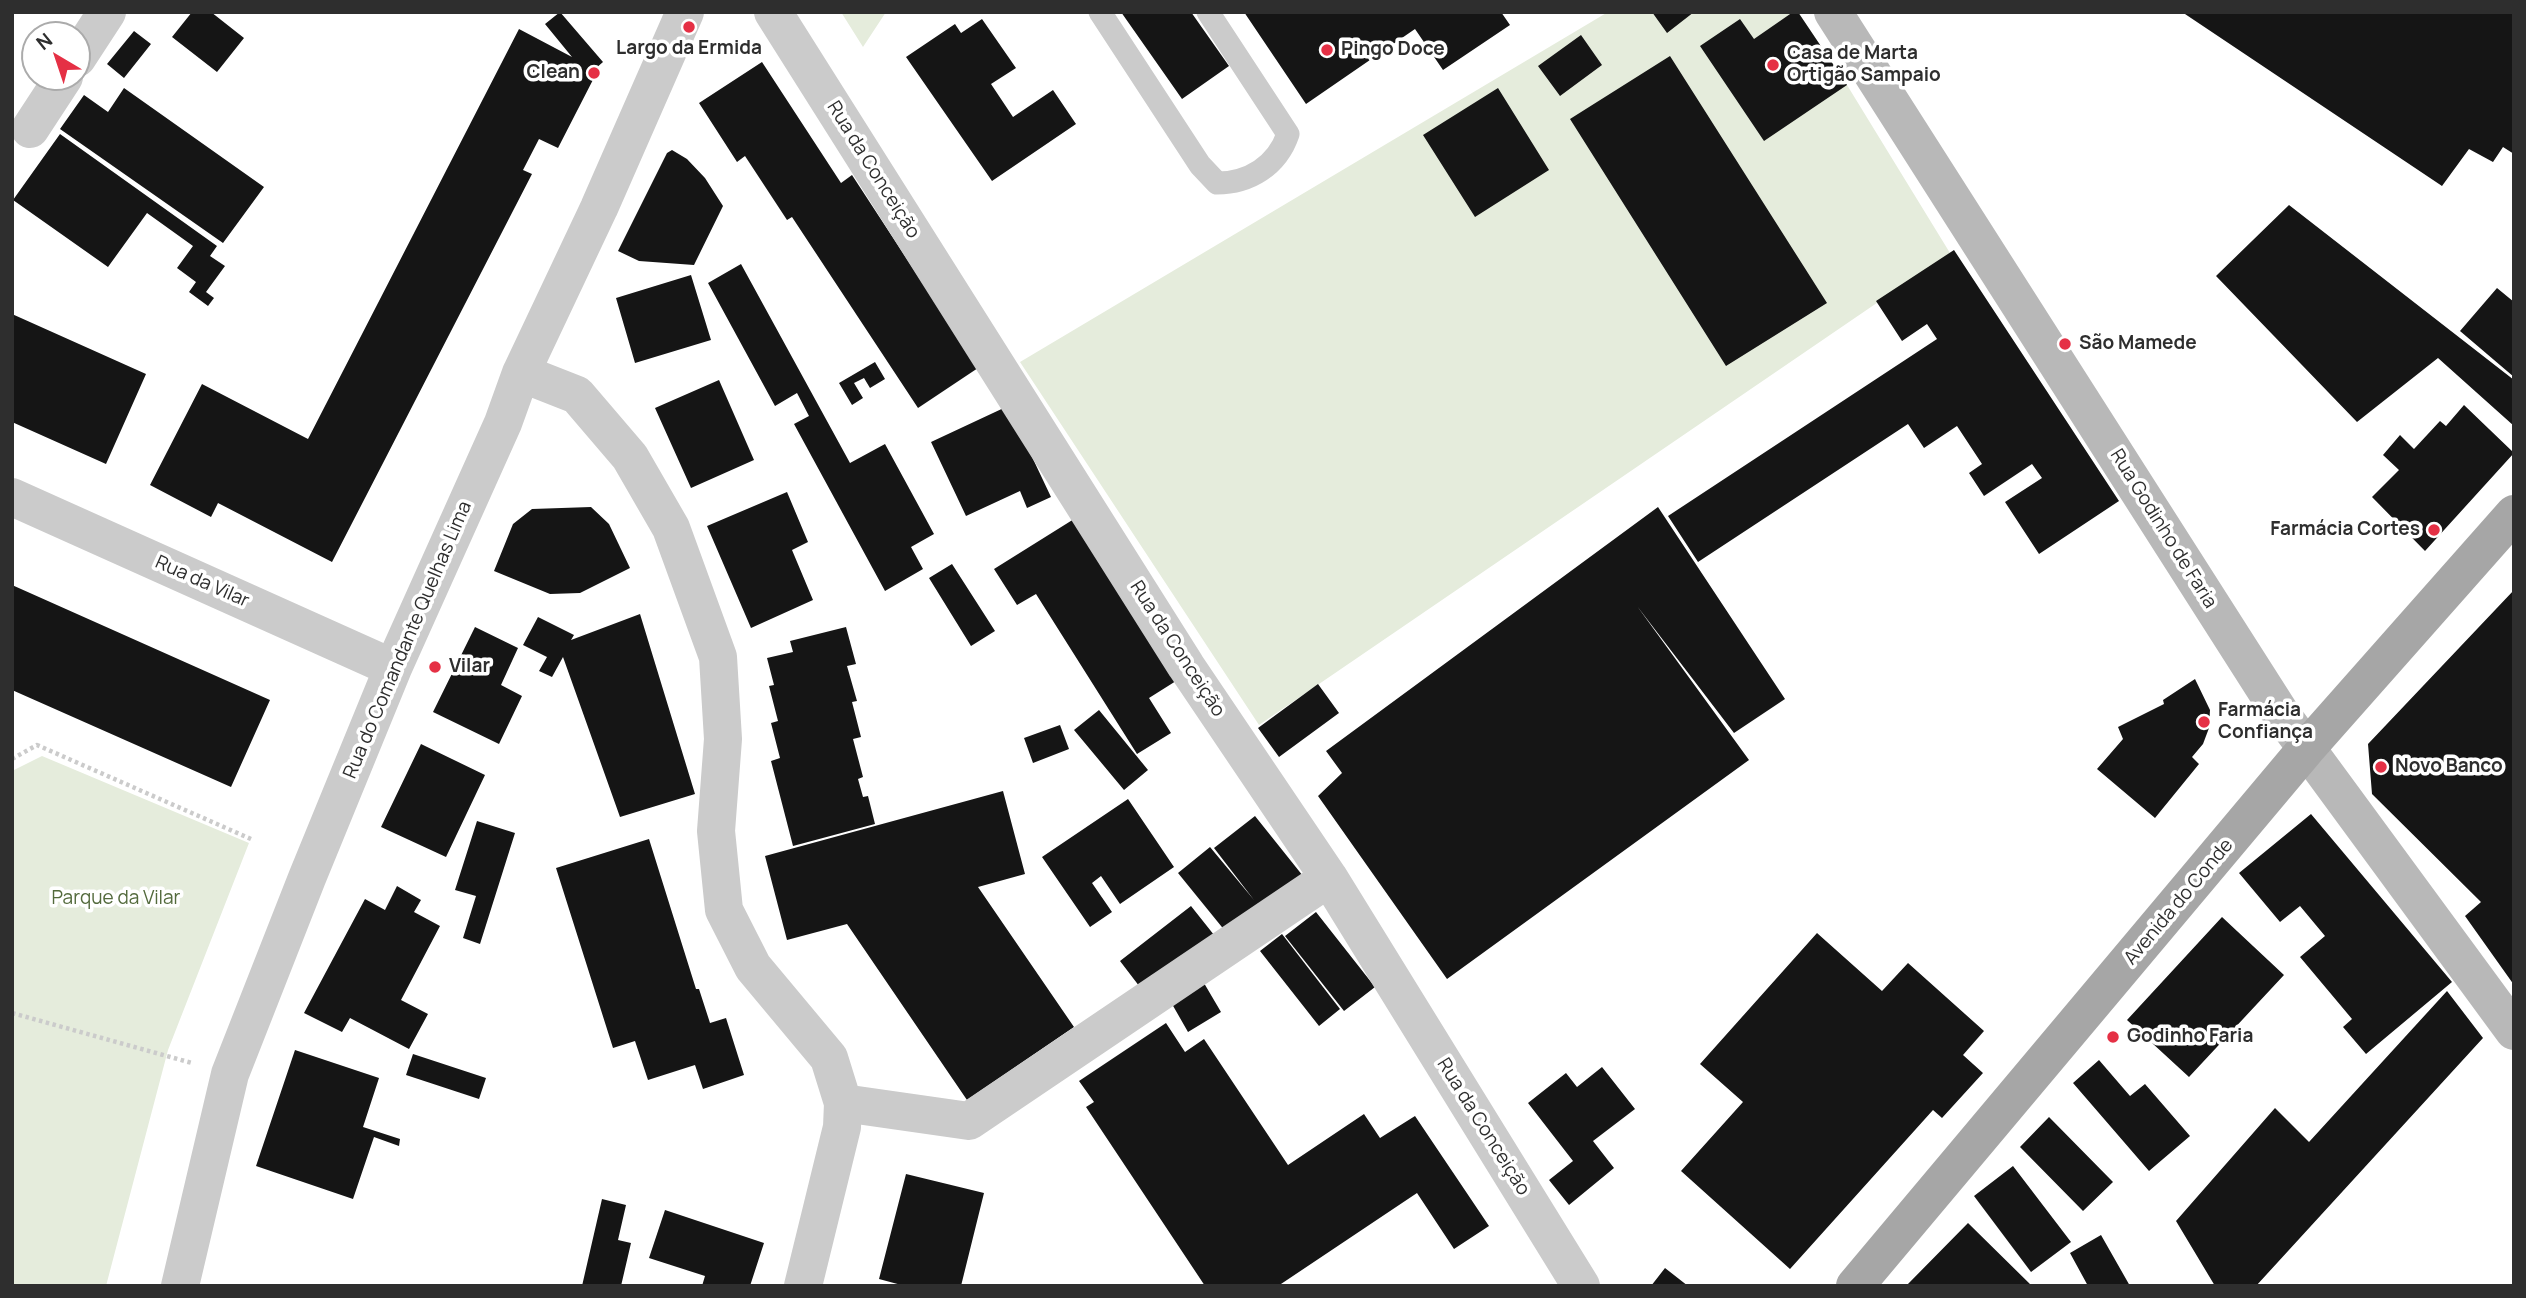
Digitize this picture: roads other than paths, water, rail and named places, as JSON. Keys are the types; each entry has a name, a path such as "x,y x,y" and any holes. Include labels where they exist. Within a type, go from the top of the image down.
{"main road":[{"name":"Rua Godinho de Faria","path":"1833,12 2306,749 2514,1031"},
{"name":"Avenida do Conde","path":"1855,1286 2306,749 2512,518"}],"street":[{"path":"91,37 107,12"},
{"name":"Rua do Comandante Quelhas Lima","path":"180,1286 230,1074 393,668 503,423 521,373 599,208 685,12"},
{"name":"Rua da Conceição","path":"773,12 1186,666 1329,878 1581,1286"},
{"path":"30,129 55,91"},
{"path":"521,373 577,395 630,457 671,528 718,657 723,739 716,831 724,910 753,967 829,1058 843,1103 842,1127 803,1286"},
{"name":"Rua da Vilar","path":"12,497 393,668"},
{"path":"843,1103 969,1121 1329,878"}],"lane":[{"path":"1100,12 1200,166 1217,183 1239,183 1266,166 1282,151 1287,134 1208,12"}],"place":[{"name":"Largo da Ermida","path":"689,27"},
{"name":"Pingo Doce","path":"1327,50"},
{"name":"Casa de Marta Ortigão Sampaio","path":"1773,65"},
{"name":"Clean","path":"594,73"},
{"name":"São Mamede","path":"2065,344"},
{"name":"Farmácia Cortes","path":"2434,530"},
{"name":"Vilar","path":"435,667"},
{"name":"Farmácia Confiança","path":"2204,722"},
{"name":"Novo Banco","path":"2381,767"},
{"name":"Godinho Faria","path":"2113,1037"}],"park label":[{"name":"Parque da Vilar","path":"116,899"}]}
